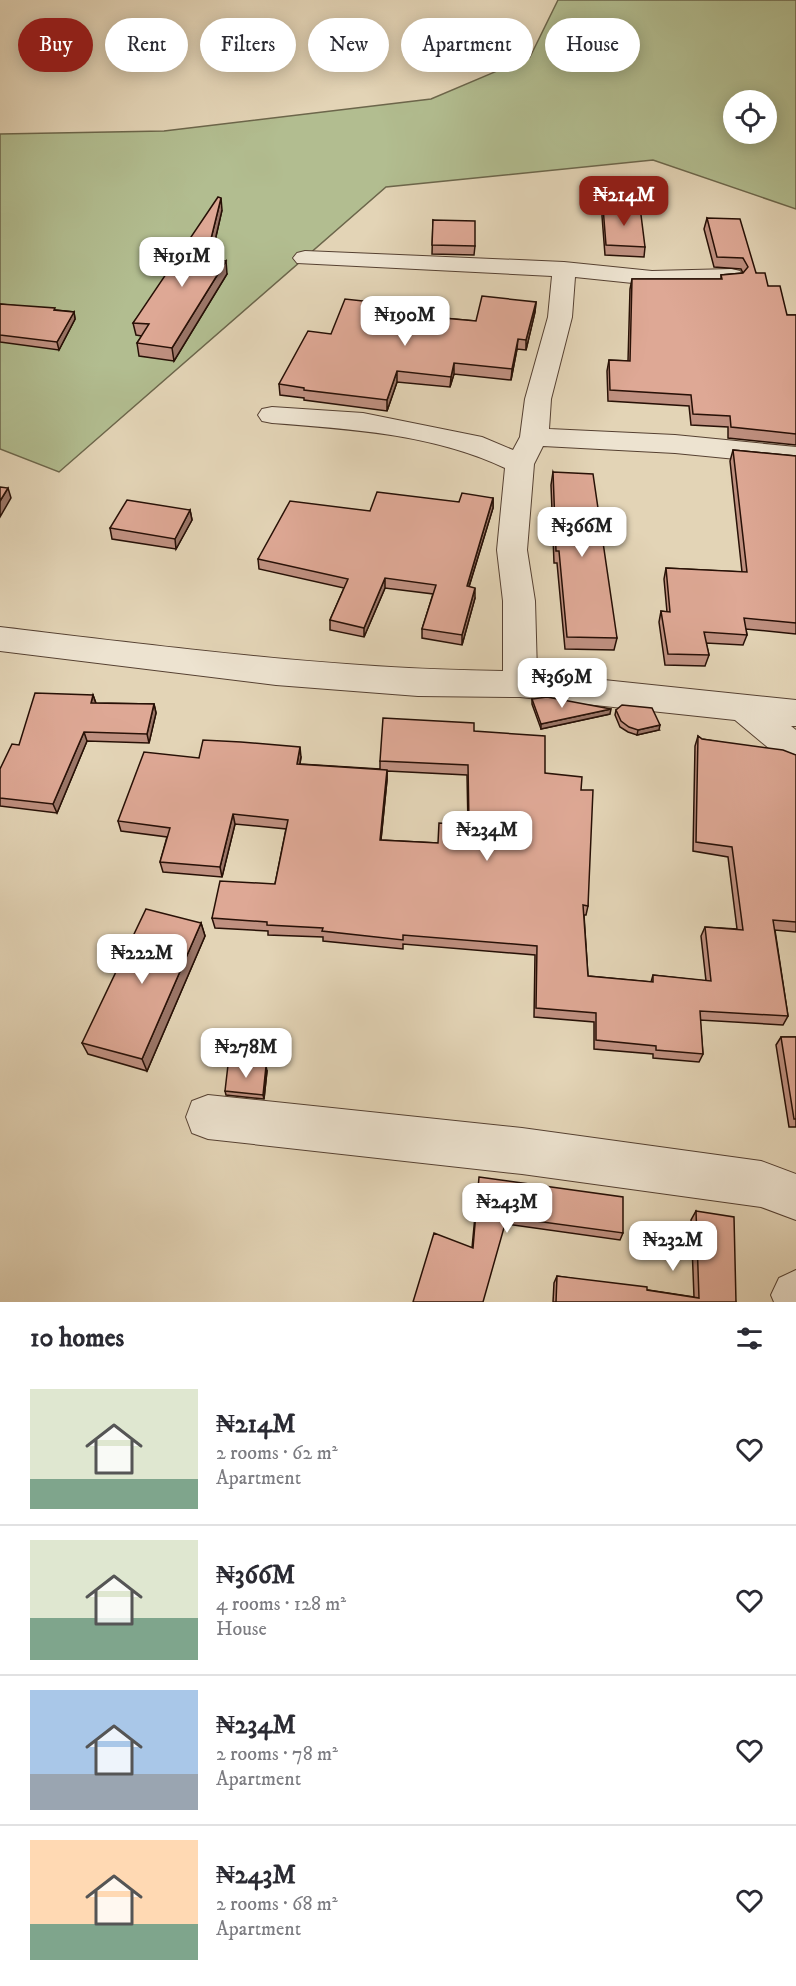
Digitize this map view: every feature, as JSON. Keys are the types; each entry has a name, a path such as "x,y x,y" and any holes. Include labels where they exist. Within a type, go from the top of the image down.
{"street":[{"path":"305,258 564,269 652,278 732,276"},
{"path":"520,684 519,601 512,550 520,464 534,437 538,399 560,317 564,269"},
{"path":"272,415 363,421 482,446 520,464"},
{"path":"534,437 675,444 796,456"},
{"path":"0,639 276,672 418,683 520,684 796,713"},
{"path":"743,707 796,750"},
{"path":"208,1117 522,1151 761,1184 796,1197"}],"green space":[{"path":"558,0 796,0 796,209 653,160 386,187 59,472 0,449 0,134 164,131 431,99 495,72 533,72 533,51 545,26 545,72 640,72 640,18 549,18"}],"building":[{"path":"218,197 221,198 206,259 226,261 172,348 137,343 149,324 133,323"},
{"path":"603,207 640,207 645,247 606,245"},
{"path":"707,218 740,219 756,273 765,273 768,286 780,286 787,315 796,315 796,434 731,427 730,416 693,414 691,395 610,390 609,360 630,361 632,279 722,279 721,275 743,273 748,267 743,258 717,257"},
{"path":"433,220 475,221 475,246 432,245"},
{"path":"482,296 536,302 526,340 518,339 512,369 454,363 451,377 397,371 387,400 304,390 304,388 279,384 308,331 331,334 345,299 390,304 387,313 476,321"},
{"path":"0,304 55,308 54,310 74,312 57,342 0,335"},
{"path":"733,450 796,456 796,623 744,618 747,635 704,632 709,655 668,654 661,611 670,612 666,568 747,572"},
{"path":"553,472 593,474 617,638 567,637 559,551 556,551"},
{"path":"0,487 8,488 0,501"},
{"path":"377,492 459,502 462,493 493,498 467,586 475,588 462,635 422,629 436,585 385,578 364,628 330,620 348,579 258,559 290,501 370,511"},
{"path":"127,500 190,510 175,539 110,528"},
{"path":"35,693 93,695 91,703 154,704 147,734 84,732 53,804 0,798 0,769 12,744 19,745"},
{"path":"547,697 611,709 541,724 532,699"},
{"path":"622,705 652,708 660,725 638,730 629,727 621,721 616,710"},
{"path":"383,718 474,723 474,731 545,736 545,773 582,777 581,790 593,790 588,906 583,905 588,976 653,982 653,975 711,981 705,927 743,930 732,847 696,842 698,736 702,739 783,750 796,755 796,922 773,920 788,1016 700,1011 703,1054 656,1050 656,1046 596,1040 596,1013 536,1008 537,946 403,935 403,940 322,931 323,928 267,925 267,922 212,918 220,881 275,884 288,820 233,814 220,867 160,862 170,828 118,821 144,752 199,758 203,740 300,747 297,764 387,770 380,840 438,843 439,823 469,825 468,765 380,761"},
{"path":"146,909 201,923 142,1059 82,1043"},
{"path":"781,1037 796,1037 796,1119 794,1119"},
{"path":"228,1065 266,1066 263,1095 225,1091"},
{"path":"479,1177 623,1197 623,1233 507,1217 483,1302 413,1302 434,1233 473,1248"},
{"path":"696,1211 734,1217 736,1302 556,1302 557,1276 647,1287 647,1290 699,1298"}]}
